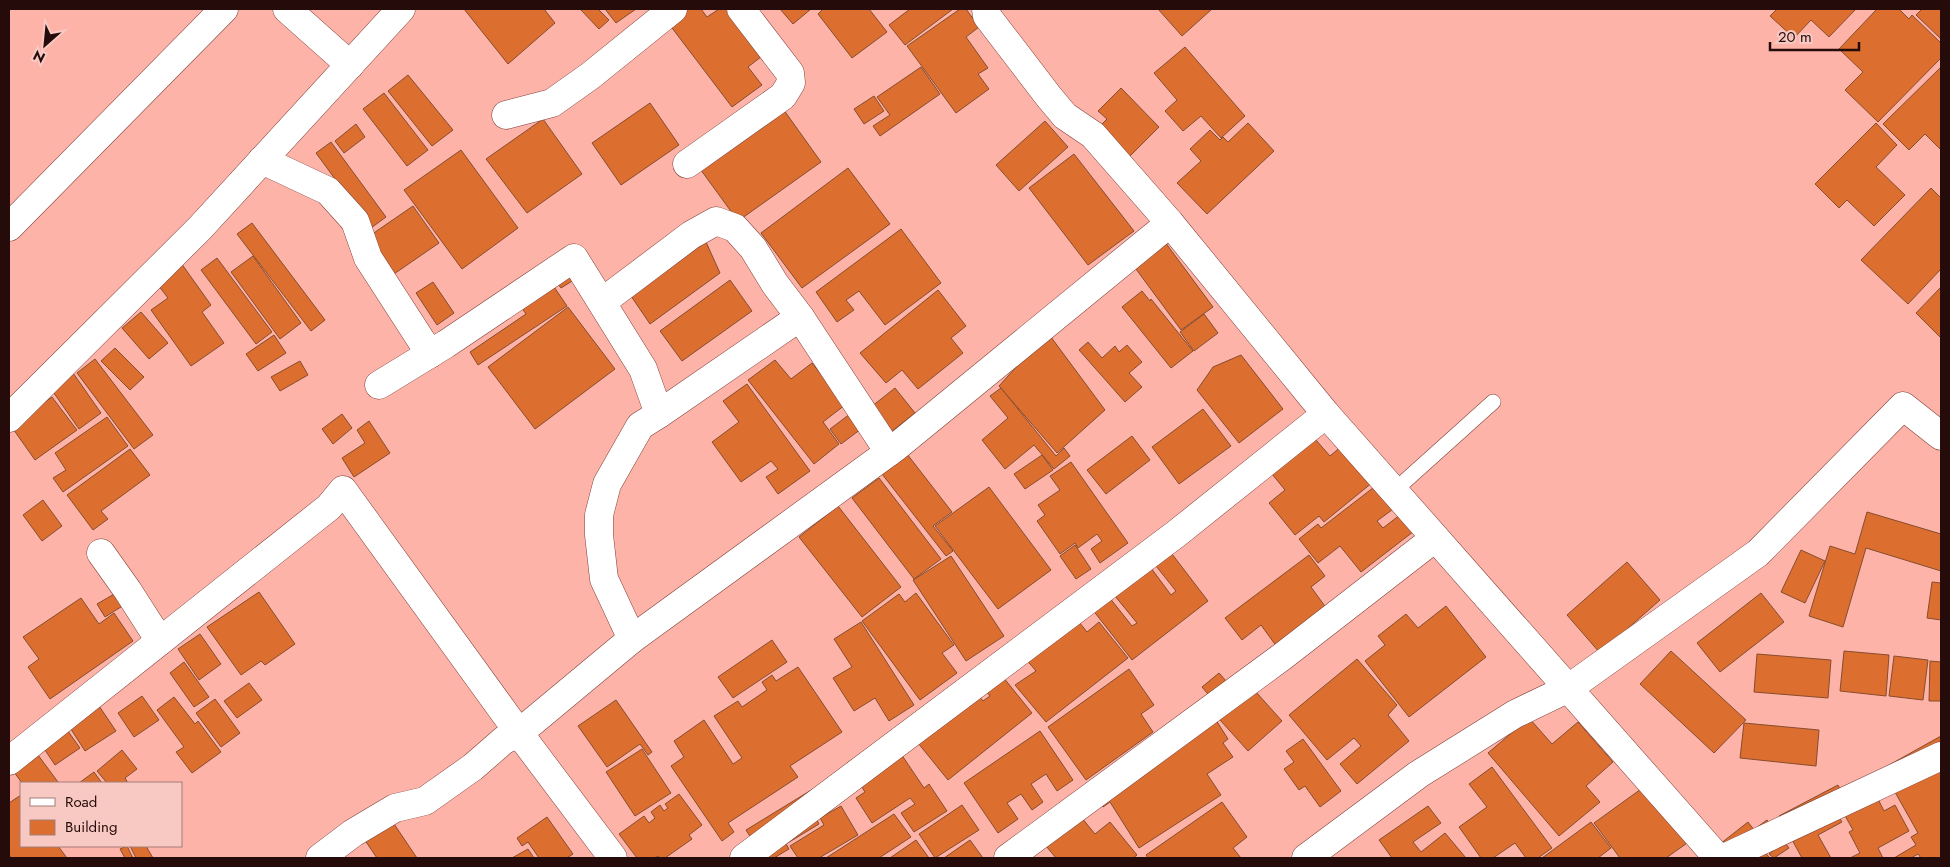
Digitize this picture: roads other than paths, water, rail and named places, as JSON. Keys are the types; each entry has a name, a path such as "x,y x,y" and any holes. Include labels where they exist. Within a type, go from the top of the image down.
{"street":[{"path":"9,228 224,9"},
{"path":"286,9 350,65"},
{"path":"9,418 200,228 401,9"},
{"path":"506,115 552,103 590,76 673,9"},
{"path":"687,164 783,96 791,83 790,73 741,9"},
{"path":"986,9 987,16 1049,97 1066,116 1093,136 1170,223 1326,414 1718,858"},
{"path":"262,160 328,191 355,221 368,258 430,354"},
{"path":"602,302 692,235 716,221 735,228 753,248 775,284 800,318 889,452"},
{"path":"320,858 353,833 395,808 425,801 473,767 504,740 519,733 632,639 889,452 1170,223"},
{"path":"379,385 430,354 574,258 643,369 659,414"},
{"path":"632,639 604,579 599,535 599,515 607,484 640,426 800,318"},
{"path":"1306,858 1419,774 1515,714 1569,688 1758,553 1903,406 1941,436"},
{"path":"744,858 1176,534 1326,414"},
{"path":"9,761 329,507 343,490 519,733 613,858"},
{"path":"1008,858 1282,656 1435,538"},
{"path":"101,553 160,641"},
{"path":"1724,858 1941,756"}],"lane":[{"path":"1394,491 1492,402"}]}
